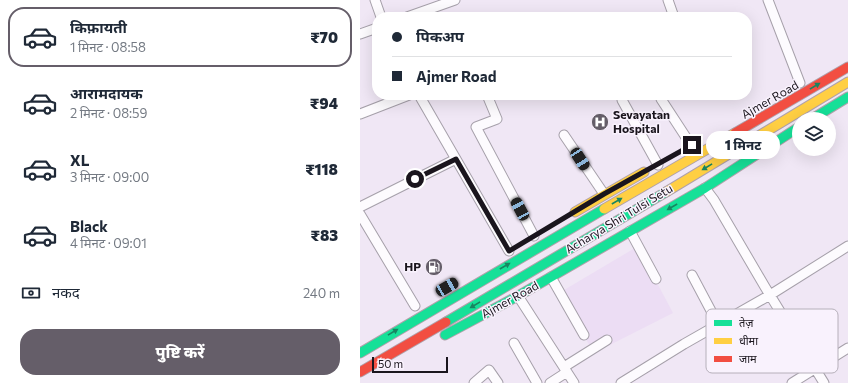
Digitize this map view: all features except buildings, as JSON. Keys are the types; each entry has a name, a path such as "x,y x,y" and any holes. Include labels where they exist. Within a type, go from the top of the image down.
{"highway":[{"name":"Acharya Shri Tulsi Setu","path":"360,353 500,269 742,130 848,67"},
{"name":"Acharya Shri Tulsi Setu","path":"360,372 390,355 404,352 848,82"},
{"path":"823,112 848,97"},
{"name":"Ajmer Road","path":"434,341 518,296 705,188 792,132"},
{"path":"567,216 661,163"}],"street":[{"path":"375,0 379,12"},
{"path":"421,12 456,0"},
{"path":"668,0 672,12"},
{"path":"768,0 800,83"},
{"path":"360,34 372,30"},
{"path":"360,114 396,100"},
{"path":"422,100 509,251"},
{"path":"489,100 497,119 476,127 534,236"},
{"path":"622,100 661,163"},
{"path":"663,100 691,145"},
{"path":"564,135 604,194"},
{"path":"360,207 456,159"},
{"path":"705,188 714,200 779,309"},
{"path":"360,214 415,306"},
{"path":"630,231 656,279"},
{"path":"745,309 848,246"},
{"path":"692,275 710,309"},
{"path":"551,277 584,335"},
{"path":"518,296 574,383"},
{"path":"621,383 706,331"},
{"path":"550,383 565,370 607,340"},
{"path":"514,343 537,383"},
{"path":"838,354 848,348"},
{"path":"474,383 489,370 498,383"},
{"path":"792,383 807,373"},
{"path":"818,373 824,383"}],"shaded area":[{"path":"640,245 661,278 656,281 673,313 594,353 559,293"}],"traffic: fast":[{"path":"823,112 848,97"},
{"path":"445,335 518,296 705,188 792,132"},
{"path":"446,322 666,192"},
{"path":"360,353 604,209"}],"traffic: slow":[{"path":"666,192 848,82"},
{"path":"604,209 735,133"},
{"path":"575,212 644,172"}],"traffic: jam":[{"path":"735,133 848,67"},
{"path":"360,372 446,322"}],"place":[{"name":"Sevayatan Hospital","path":"600,122"},
{"name":"HP","path":"434,267"}],"route":[{"path":"415,179 456,159 509,251 604,194 692,145"}]}
